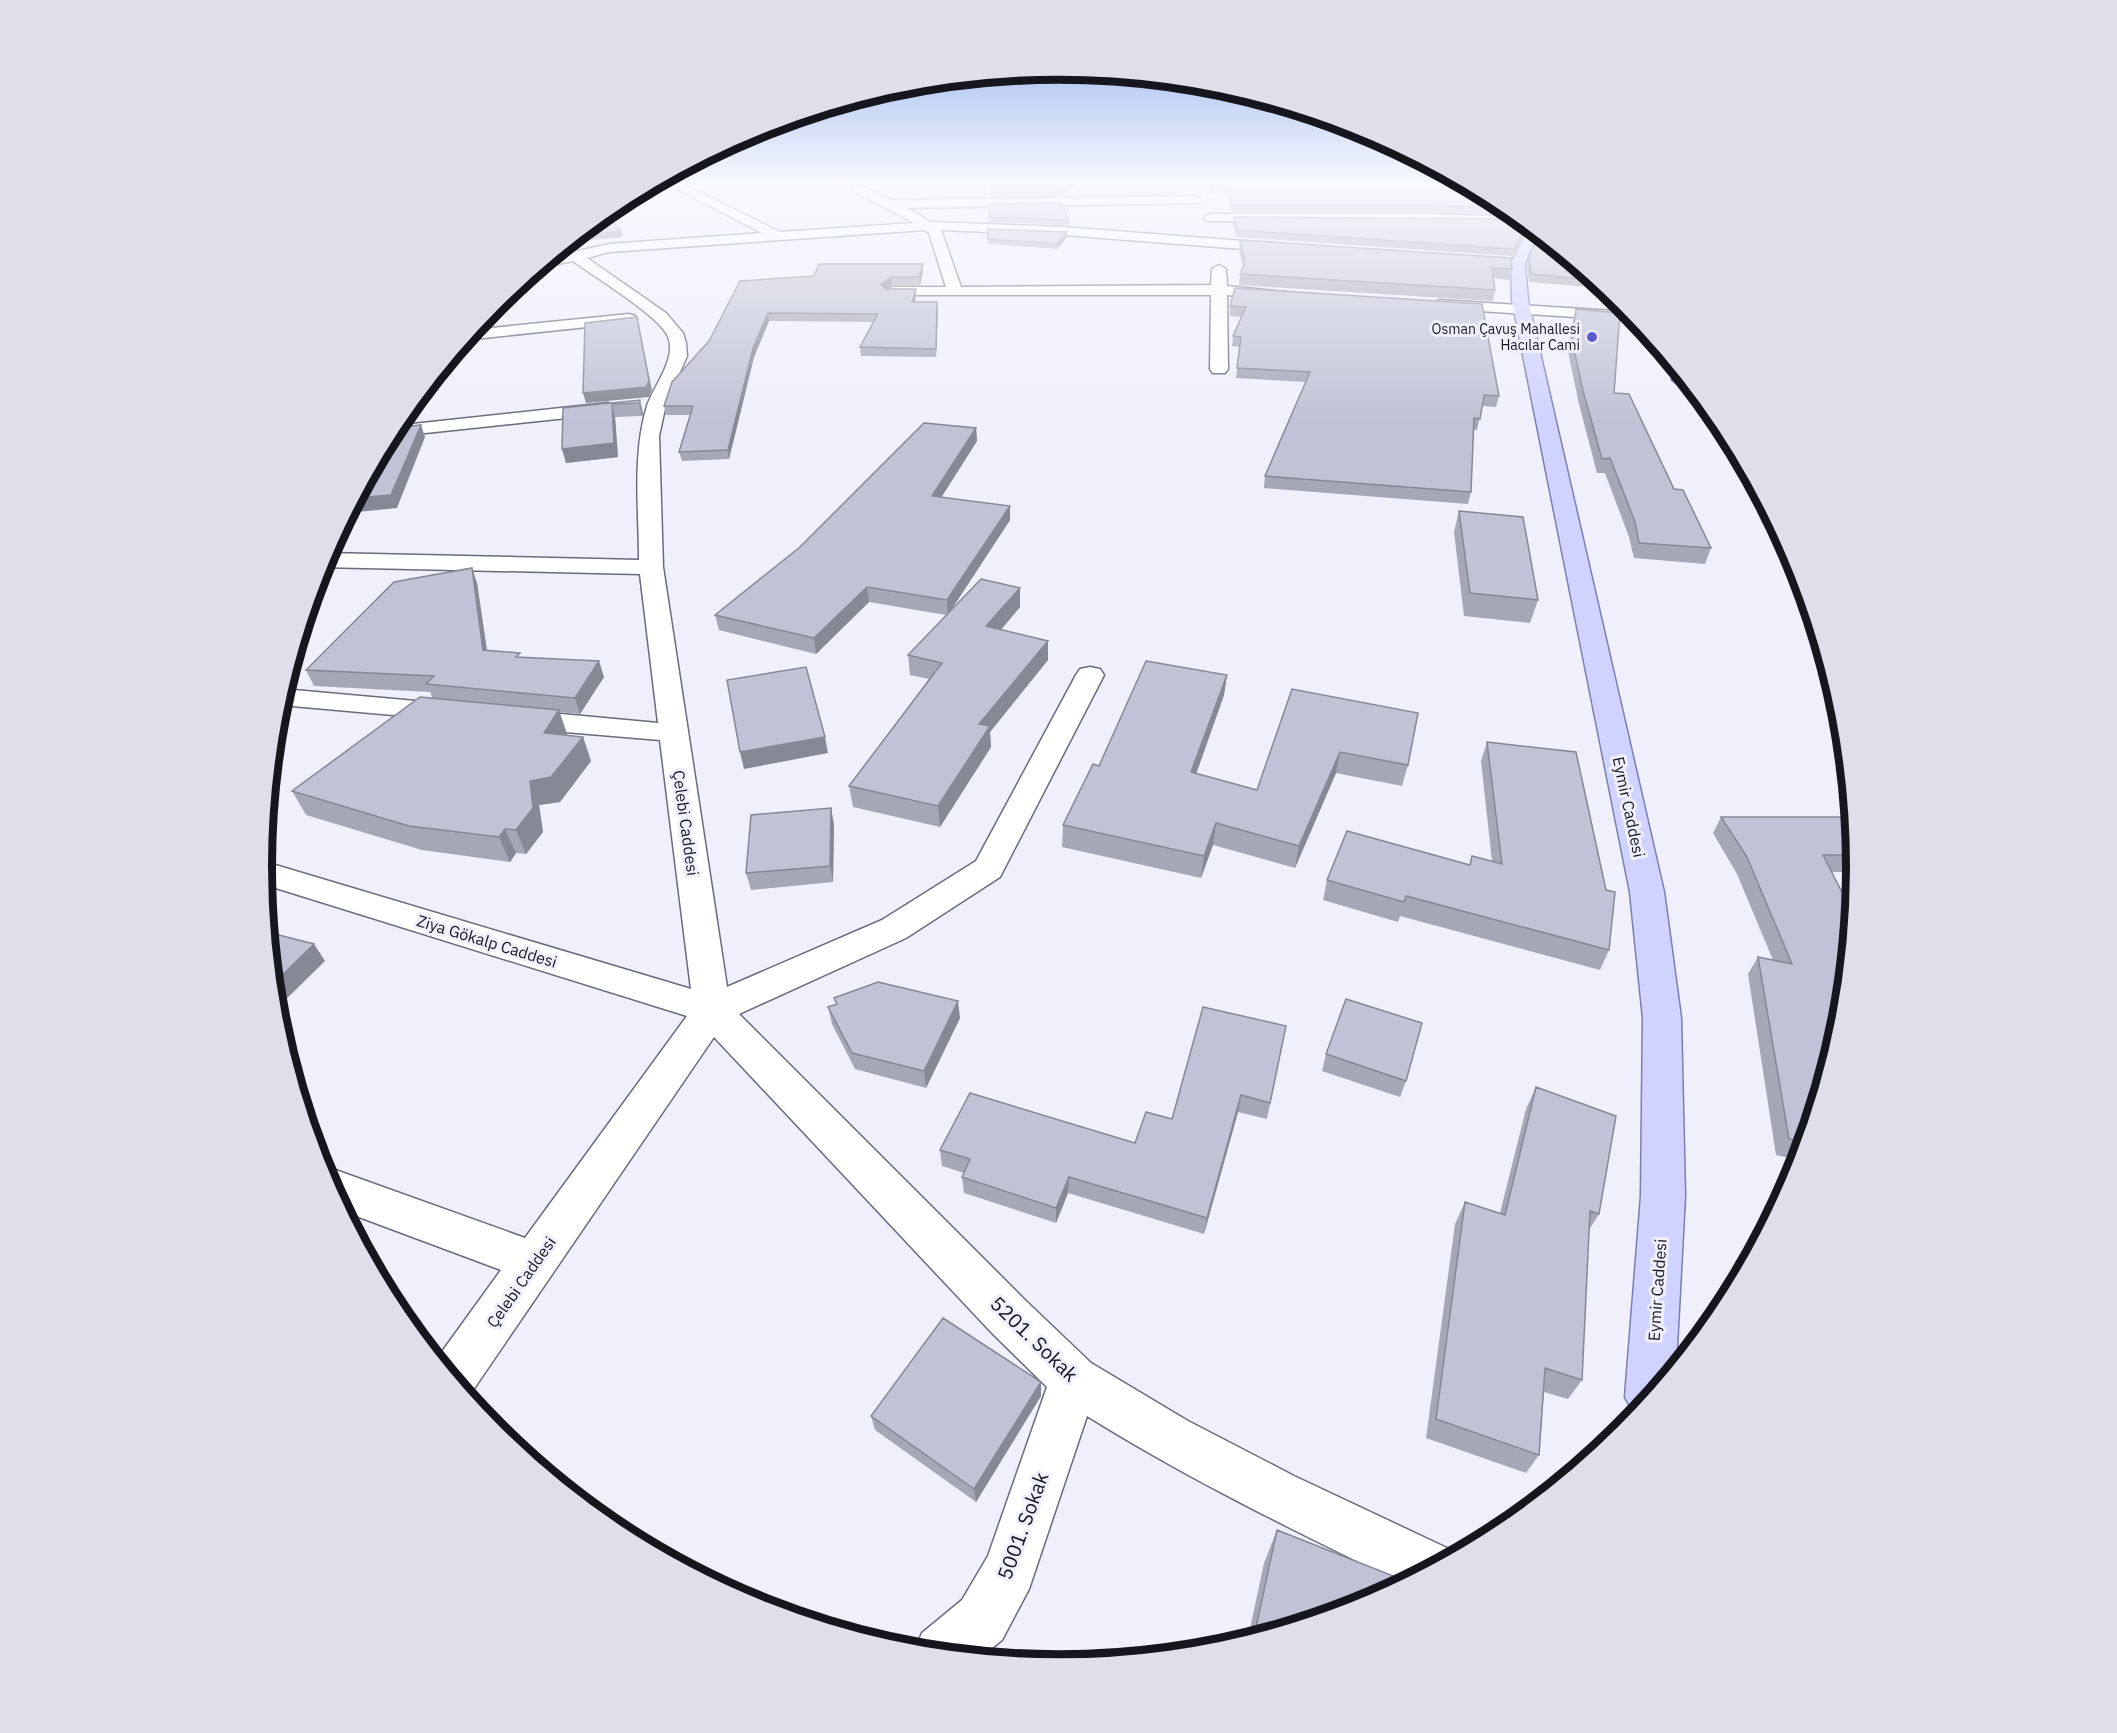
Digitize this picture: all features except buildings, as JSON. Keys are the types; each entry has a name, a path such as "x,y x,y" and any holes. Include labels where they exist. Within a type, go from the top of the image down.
{"main road":[{"name":"Eymir Caddesi","path":"1513,261 1647,892 1662,1018 1663,1196 1651,1384"}],"street":[{"name":"Çelebi Caddesi","path":"457,1373 712,1010 651,567 649,436 638,406 678,356 675,333 660,316 582,261"},
{"path":"945,261 954,292"},
{"path":"1219,261 1219,369"},
{"path":"892,292 1219,291 1301,296"},
{"path":"1418,304 1621,316"},
{"path":"479,335 660,316"},
{"path":"403,431 638,406"},
{"path":"333,560 651,567"},
{"path":"712,1010 894,929 988,869 1090,675"},
{"path":"290,698 674,733"},
{"name":"Ziya Gökalp Caddesi","path":"272,877 712,1010"},
{"name":"5201. Sokak","path":"712,1010 1009,1317 1074,1380 1170,1439 1276,1494 1422,1564"},
{"path":"342,1191 535,1262"},
{"name":"5001. Sokak","path":"950,1646 982,1620 1010,1570 1074,1380"}],"waterway":[{"path":"1674,376 1673,378 1681,384"}],"place":[{"name":"Osman Çavuş Mahallesi Hacılar Cami","path":"1592,337"}]}
